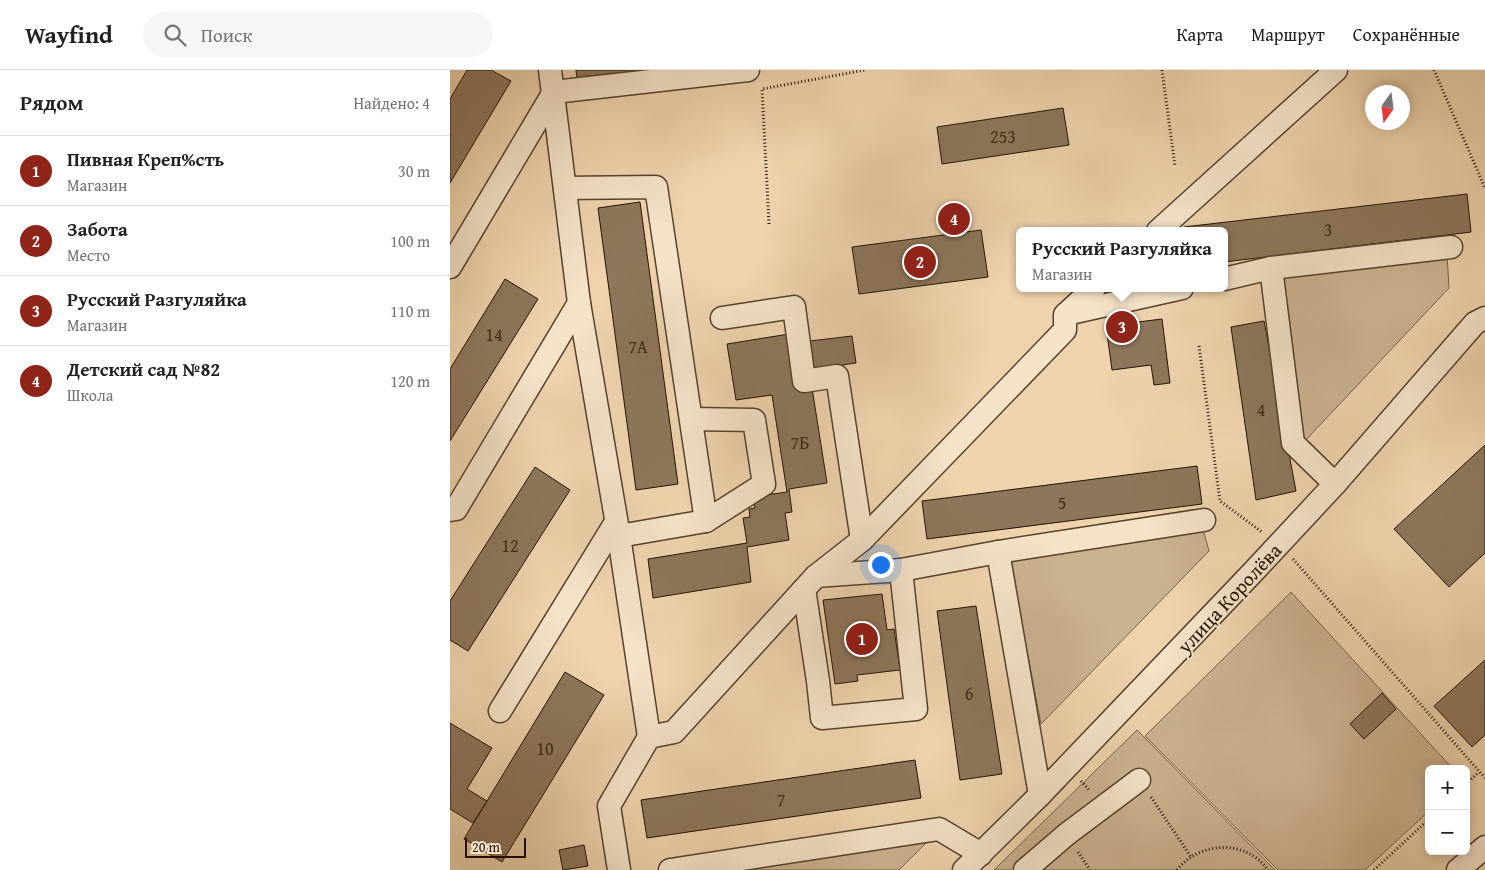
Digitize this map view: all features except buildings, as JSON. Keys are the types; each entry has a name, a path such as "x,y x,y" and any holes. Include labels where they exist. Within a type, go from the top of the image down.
{"street":[{"path":"550,70 580,304 649,737 610,806 619,870"},
{"path":"554,92 748,70"},
{"path":"1162,227 1336,70"},
{"path":"450,267 554,92"},
{"path":"565,188 656,186 706,521"},
{"path":"1228,278 1271,268 1451,247"},
{"path":"1271,268 1293,443 1335,484"},
{"path":"649,737 674,732 810,582 862,540 1065,330 1065,315 1090,292"},
{"path":"1065,315 1165,292"},
{"path":"450,510 456,509 580,304"},
{"path":"722,318 794,307 804,380 837,376 862,540"},
{"name":"улица Королёва","path":"964,870 1040,795 1280,544 1335,484 1475,323 1485,318"},
{"path":"617,529 706,521 764,484 754,420 692,419"},
{"path":"810,582 901,570 998,552 1204,520"},
{"path":"500,711 617,529"},
{"path":"998,552 1040,795"},
{"path":"810,582 822,718 916,709 901,570"},
{"path":"1025,870 1067,834 1140,780"},
{"path":"670,870 707,867 939,829 981,854"},
{"path":"1461,869 1485,848"}],"path":[{"path":"770,224 762,89 865,70"},
{"path":"1162,70 1175,166"},
{"path":"1434,70 1485,188"},
{"path":"1198,346 1220,501 1280,544 1485,778"},
{"path":"1470,780 1479,772"},
{"path":"1140,780 1191,857"},
{"path":"1374,870 1425,823"},
{"path":"1178,870 1191,857 1206,849 1222,847 1239,849 1254,856 1268,870"}],"shaded area":[{"path":"1447,254 1449,288 1302,444 1280,276"},
{"path":"1203,529 1209,551 1041,724 1010,562"},
{"path":"1291,592 1449,765 1425,765 1425,815 1365,870 1278,870 1145,736"},
{"path":"1137,730 1275,870 994,870"},
{"path":"927,842 899,870 713,870"}],"place":[{"name":"Детский сад №82","path":"954,219"},
{"name":"Забота","path":"920,262"},
{"name":"Русский Разгуляйка","path":"1122,327"},
{"name":"Пивная Креп%сть","path":"862,639"}]}
